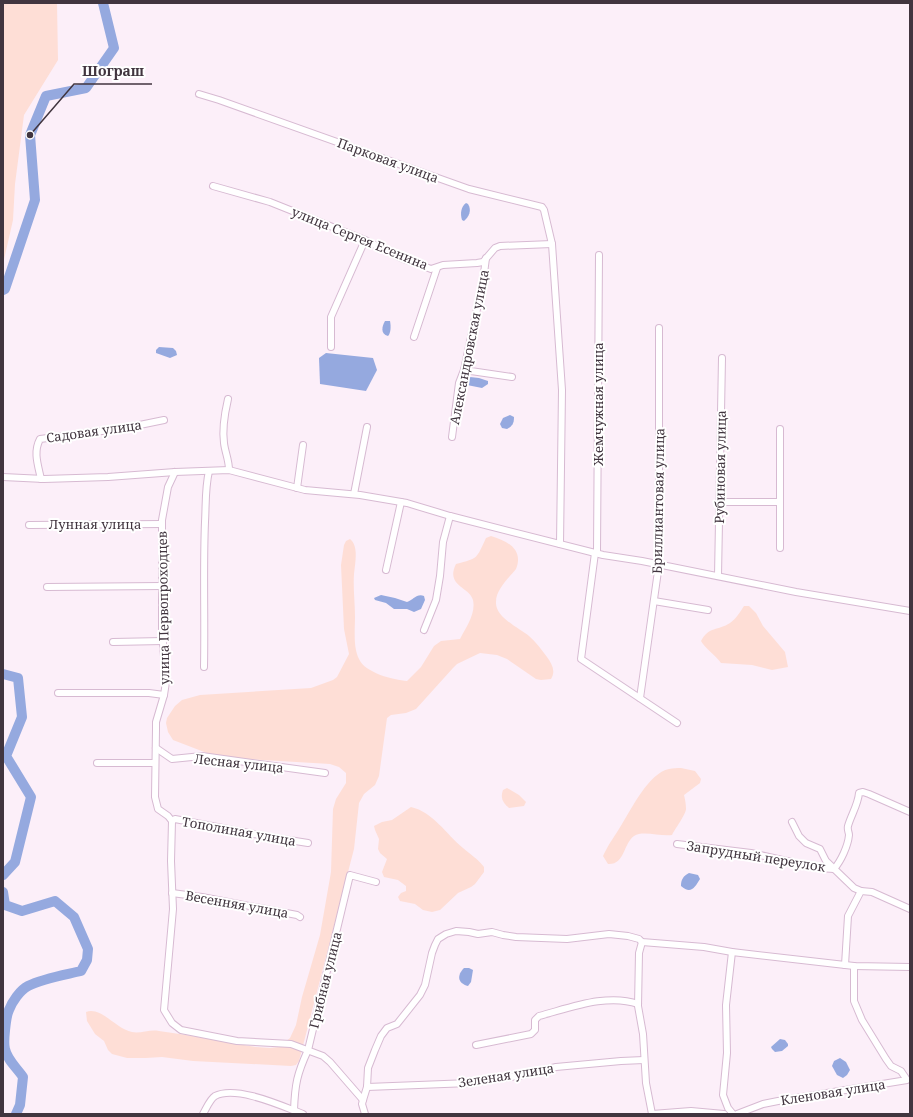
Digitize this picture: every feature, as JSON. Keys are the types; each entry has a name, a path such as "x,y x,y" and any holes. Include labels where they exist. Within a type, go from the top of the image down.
{"street":[{"name":"Парковая улица","path":"199,94 355,148 469,190 542,207 552,244 562,390 560,544"},
{"name":"улица Сергея Есенина","path":"213,186 270,202 365,240 413,263 431,269 443,266 477,264 483,262 495,248 500,246 552,244"},
{"path":"331,347 331,316 365,240"},
{"name":"Жемчужная улица","path":"599,255 596,553 581,659 677,723"},
{"name":"Александровская улица","path":"452,437 459,383 464,370 483,281 486,258"},
{"path":"414,337 437,268"},
{"name":"Бриллиантовая улица","path":"640,698 659,564 659,328"},
{"name":"Рубиновая улица","path":"718,576 722,358"},
{"path":"464,370 512,377"},
{"path":"228,399 224,441 229,459 229,470"},
{"name":"Садовая улица","path":"41,479 36,455 36,446 40,439 125,428 164,420"},
{"path":"354,494 368,427"},
{"path":"780,429 780,548"},
{"path":"297,488 303,445"},
{"path":"3,478 41,479 108,477 229,470 305,490 354,494 401,502 596,553 659,564 796,592 910,611"},
{"path":"204,666 205,592 203,556 206,485 209,471"},
{"name":"улица Первопроходцев","path":"172,821 158,809 155,797 154,763 156,748 156,722 164,695 166,682 163,641 162,524 168,487 175,472"},
{"path":"386,570 401,502"},
{"path":"719,502 779,502"},
{"path":"424,630 436,600 443,542 450,516"},
{"name":"Лунная улица","path":"29,525 162,524"},
{"path":"47,587 162,586"},
{"path":"654,601 708,610"},
{"path":"113,642 163,641"},
{"path":"58,693 149,693 164,695"},
{"name":"Лесная улица","path":"156,748 172,759 202,756 325,773"},
{"path":"97,763 154,763"},
{"path":"834,869 839,864 846,845 849,834 848,827 859,793 864,792 910,812"},
{"name":"Тополиная улица","path":"172,821 175,819 308,843"},
{"path":"172,821 173,909 164,1001 164,1010 172,1023 181,1030 237,1041 290,1044 323,1056 363,1100"},
{"path":"792,822 799,836 806,843 820,849 826,861 854,888 861,891 872,892 910,909"},
{"name":"Запрудный переулок","path":"677,844 751,853 818,868 834,869"},
{"name":"Грибная улица","path":"294,1110 295,1086 299,1069 308,1050 350,875 376,882"},
{"path":"845,965 848,916 861,891"},
{"name":"Весенняя улица","path":"172,893 202,897 297,915 300,917"},
{"path":"365,1114 362,1104 367,1087 368,1068 382,1036 387,1028 397,1024 420,995 432,953 438,939 446,934 456,931 478,934 492,932 503,935 535,938 567,939 609,934 628,936 639,939 642,942 704,946 732,952 854,966 910,967"},
{"path":"642,942 639,953 638,1004 643,1034 646,1083 652,1114 691,1111 724,1114"},
{"path":"732,952 726,1005 727,1053 723,1095 728,1108 733,1114"},
{"name":"Кленовая улица","path":"737,1114 763,1104 778,1101 907,1080 901,1071 891,1066 862,1020 854,1001 854,966"},
{"path":"476,1045 531,1034 535,1030 535,1020 539,1016 592,1003 615,1000 629,1001 638,1004"},
{"name":"Зеленая улица","path":"367,1087 470,1083 524,1075 556,1067 644,1060"},
{"path":"203,1114 213,1097 222,1093 249,1095 280,1104 303,1114"}],"shaded area":[{"path":"3,3 57,3 58,60 24,115 15,184 13,220 3,264"},
{"path":"491,536 508,543 516,551 518,556 516,569 503,584 498,593 496,602 499,613 529,636 547,657 553,670 551,679 536,679 507,659 497,655 480,653 457,664 416,709 406,713 391,715 387,718 379,776 375,785 364,794 359,803 354,849 299,1061 296,1065 291,1066 193,1061 162,1057 127,1058 112,1054 108,1050 104,1041 95,1034 87,1021 86,1012 97,1012 120,1027 132,1032 156,1031 183,1034 256,1047 279,1047 290,1038 296,1025 302,997 320,935 331,872 333,809 336,799 346,783 346,773 339,767 330,764 229,758 212,755 173,740 168,732 166,723 167,718 175,706 182,700 200,695 311,688 333,680 337,677 349,654 344,629 341,565 344,545 346,541 350,539 355,546 355,638 359,659 362,664 373,672 407,681 421,667 434,646 441,641 460,639 470,620 474,605 468,592 456,582 453,571 456,564 476,557 486,538"},
{"path":"744,606 749,606 756,613 763,626 785,652 788,667 772,670 752,665 721,663 703,644 701,641 707,633 730,623"},
{"path":"681,768 695,771 701,779 700,783 684,795 686,811 672,835 638,834 630,840 618,861 608,864 603,856 619,828 648,784 662,772 670,769"},
{"path":"507,788 519,795 526,802 524,806 509,808 507,806 502,795 503,790"},
{"path":"411,807 433,818 484,867 484,872 475,884 458,893 440,910 432,912 423,910 415,904 400,901 398,897 401,893 406,891 406,886 398,880 384,877 382,872 387,859 378,849 379,839 374,826 382,822 392,820"}],"water":[{"path":"466,203 469,206 470,211 469,215 464,221 462,220 461,213 463,206"},
{"path":"385,321 390,321 390,333 388,336 383,332"},
{"path":"159,347 173,348 177,355 170,358 156,353 156,350"},
{"path":"326,353 373,358 377,370 366,391 320,384 319,358"},
{"path":"470,377 488,381 488,384 482,388 467,385 466,380"},
{"path":"510,415 514,417 514,421 507,429 502,428 500,424 503,418"},
{"path":"381,595 407,602 419,595 422,595 424,596 425,600 421,609 414,612 407,609 394,609 386,603 375,600 374,598"},
{"path":"689,873 698,875 700,879 692,889 687,890 681,886 681,884 684,877"},
{"path":"464,968 473,970 471,982 468,986 464,985 459,978 460,973"},
{"path":"780,1039 785,1040 788,1046 782,1051 775,1052 771,1047"},
{"path":"840,1058 846,1062 850,1070 843,1078 837,1075 832,1066 834,1061"}],"waterway":[{"path":"3,290 5,289 35,200 30,135 46,96 86,88 114,48 103,3"},
{"path":"3,674 18,678 22,717 6,756 31,797 15,862 3,875"},
{"path":"3,892 5,905 22,911 55,901 74,917 88,949 87,960 81,971 47,979 28,986 19,993 10,1007 5,1029 5,1049 10,1060 23,1077 20,1105 16,1114"}],"place":[{"name":"Шограш","path":"30,135"}]}
